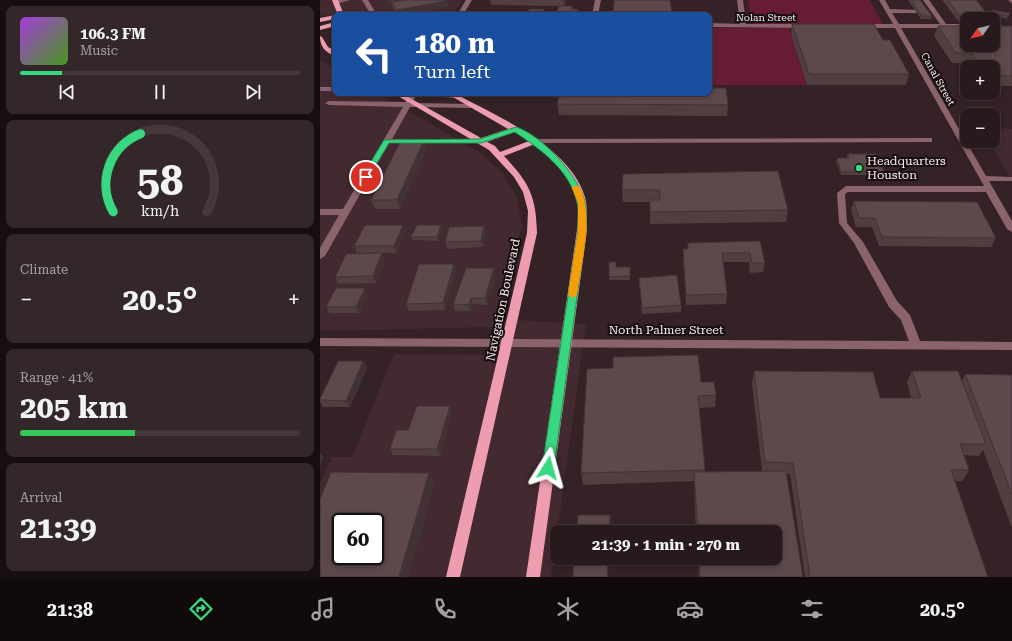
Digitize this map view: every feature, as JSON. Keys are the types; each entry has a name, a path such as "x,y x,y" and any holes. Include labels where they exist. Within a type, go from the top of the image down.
{"main road":[{"path":"335,1 340,12"},
{"path":"320,20 332,18"},
{"path":"320,28 332,25"},
{"path":"320,38 326,48 332,52"},
{"path":"456,96 516,129 536,141 548,151 573,180 582,203 582,230 533,577"},
{"name":"Navigation Boulevard","path":"410,100 481,141 499,155 518,176 527,192 532,211 532,233 453,577"},
{"path":"481,141 516,129"},
{"path":"499,155 536,141"}],"street":[{"path":"335,1 347,0"},
{"path":"365,0 372,12"},
{"path":"462,12 469,0"},
{"path":"596,12 598,0"},
{"path":"740,0 743,26"},
{"name":"Canal Street","path":"882,0 1011,227"},
{"path":"926,0 944,26"},
{"path":"889,11 916,11"},
{"path":"925,11 933,11"},
{"name":"Nolan Street","path":"712,25 811,26"},
{"path":"856,26 960,26"},
{"path":"320,89 332,89"},
{"path":"329,104 410,100"},
{"path":"320,256 410,100"},
{"path":"420,106 474,106"},
{"path":"536,141 929,140"},
{"path":"386,141 481,141"},
{"path":"982,178 1012,179"},
{"path":"916,345 906,318 894,304 861,247 843,223 841,193 846,189 989,189"},
{"path":"320,212 345,212"},
{"name":"North Palmer Street","path":"320,342 566,342 1012,346"}],"shaded area":[{"path":"320,0 462,0 455,12 332,12 332,15 320,16"},
{"path":"748,0 869,0 883,24 752,24"},
{"path":"712,28 789,28 807,85 712,85"},
{"path":"320,60 332,67 332,96 382,96 479,152 503,173 517,198 522,226 492,327 320,331"},
{"path":"1000,128 1012,129 1012,180 993,148 1000,148"},
{"path":"499,319 586,324 558,525 550,525 550,565 553,565 551,577 320,577 320,484 331,457 352,457 394,354 488,355"}],"building":[{"path":"391,0 403,0 392,2"},
{"path":"403,0 446,1 397,10 391,2"},
{"path":"614,0 670,0 672,12 613,12"},
{"path":"911,0 920,0 932,16 922,16"},
{"path":"948,0 976,0 986,12 960,12 960,16"},
{"path":"559,6 572,6 571,9 578,9 577,12 557,12"},
{"path":"529,9 544,9 543,12 528,12"},
{"path":"413,10 415,12 404,12"},
{"path":"993,10 1010,13 1008,16 1000,14 1000,12 992,12"},
{"path":"792,24 874,24 883,40 890,40 909,74 809,74"},
{"path":"938,26 960,26 960,52 1000,52 1000,26 1012,26 1012,76 1000,75 1000,60 976,60 971,53 956,53"},
{"path":"712,88 726,88 728,105 557,104 559,96 712,96"},
{"path":"400,142 423,142 397,200 371,200"},
{"name":"Headquarters Houston","path":"847,154 877,154 884,172 841,172 837,158 849,158"},
{"path":"778,171 788,210 650,212 650,200 660,200 660,190 622,190 623,174"},
{"path":"854,201 977,202 996,238 882,237 875,218 859,218"},
{"path":"365,225 403,225 394,246 354,246"},
{"path":"417,225 441,225 437,237 411,237"},
{"path":"484,226 481,241 445,242 449,227"},
{"path":"760,241 765,263 752,263 750,253 722,253 727,294 686,295 683,249 688,249 688,243"},
{"path":"382,253 373,276 335,277 346,254"},
{"path":"609,262 616,262 616,267 630,267 630,276 609,277"},
{"path":"419,264 454,264 443,303 406,304"},
{"path":"466,268 494,268 485,298 471,298 469,305 453,304"},
{"path":"677,275 681,305 642,308 639,278"},
{"path":"336,288 365,288 356,307 326,307"},
{"path":"698,355 701,382 714,382 716,395 698,396 705,470 581,473 587,369 613,368 613,357"},
{"path":"338,361 363,361 346,401 320,400 320,399"},
{"path":"754,371 873,372 880,398 921,398 912,371 958,371 986,444 960,444 969,470 951,470 988,577 810,577 793,463 765,462"},
{"path":"965,374 1012,375 1012,494"},
{"path":"417,406 450,406 437,449 390,449 396,430 408,430"},
{"path":"786,471 803,577 700,577 699,565 782,565 782,525 698,525 694,472"},
{"path":"331,472 429,473 399,577 320,577 320,499"},
{"path":"578,515 610,515 609,525 577,525"},
{"path":"574,565 608,565 607,577 573,577"}],"slow traffic":[{"path":"573,295 582,230 582,203 576,188"}],"place":[{"name":"Headquarters Houston","path":"859,168"}],"route":[{"path":"366,177 386,141 481,141 516,129 548,151 573,180 582,203 582,230 548,468"}]}
